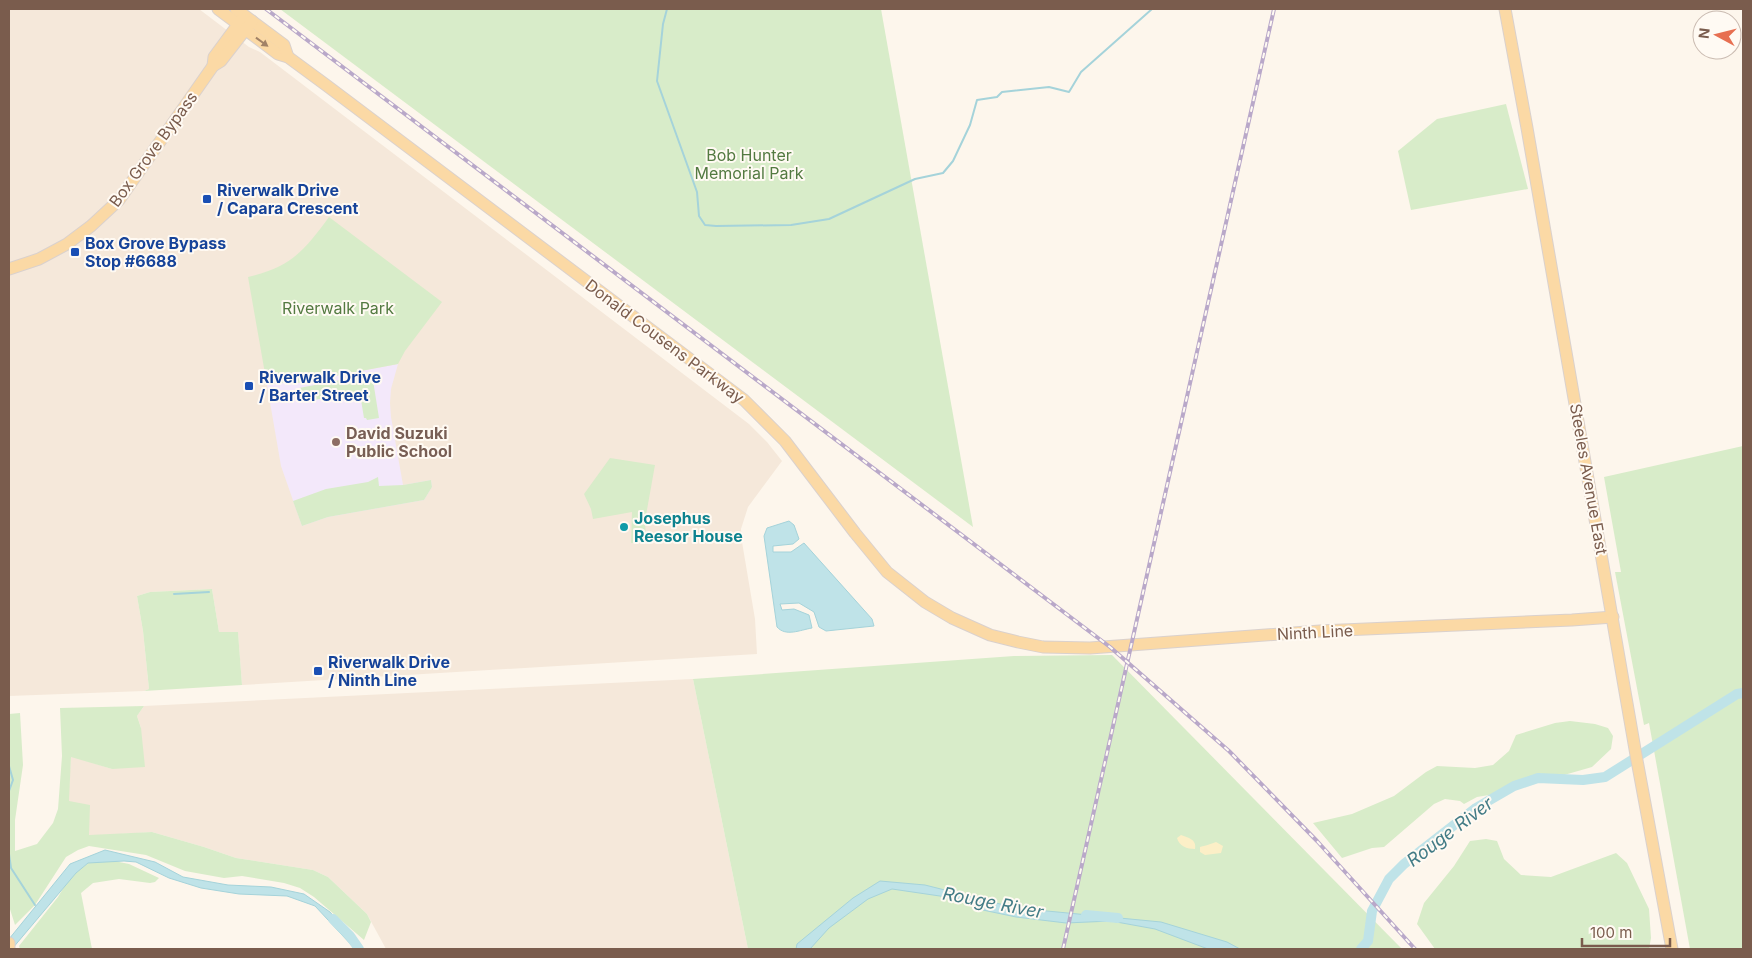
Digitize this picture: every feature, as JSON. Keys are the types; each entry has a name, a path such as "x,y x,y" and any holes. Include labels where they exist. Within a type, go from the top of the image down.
{"main road":[{"name":"Donald Cousens Parkway","path":"218,9 243,20 284,45 288,57 396,136 752,407 785,441 870,552 887,572 905,588 952,618 990,634 1018,642"},
{"name":"Steeles Avenue East","path":"1505,9 1528,128 1613,617 1614,634 1672,949"},
{"name":"Box Grove Bypass","path":"9,269 39,259 67,244 91,226 119,200 213,66 214,56 243,20"},
{"name":"Ninth Line","path":"1018,642 1043,647 1090,648 1320,631 1613,617"},
{"path":"9,944 10,949"}],"shaded area":[{"path":"199,9 249,47 260,52 749,424 782,461 748,507 741,529 755,619 757,654 242,685 238,633 219,632 212,589 150,592 137,596 149,689 144,691 9,696 9,10"},
{"name":"David Suzuki Public School","path":"398,364 391,389 390,403 403,485 431,480 432,487 424,500 328,517 302,526 281,466 267,385 297,381 297,383"},
{"path":"693,679 748,949 386,949 367,914 328,877 313,870 236,858 152,832 89,836 68,801 71,756 112,769 141,728 137,716 144,706"}],"green space":[{"name":"Bob Hunter Memorial Park","path":"280,9 881,9 973,527"},
{"path":"1506,104 1528,189 1411,210 1398,151 1437,119"},
{"name":"Riverwalk Park","path":"329,217 442,302 405,351 398,364 297,383 297,381 267,385 248,277 286,263 304,248"},
{"path":"372,374 379,418 367,420 364,418 361,400 359,400 357,393 301,402 299,388"},
{"path":"1743,446 1743,949 1690,949 1649,723 1644,725 1615,572 1621,572 1604,477"},
{"path":"610,458 655,465 645,521 646,539 643,542 631,543 632,512 593,519 591,509 584,494"},
{"path":"378,477 379,486 403,485 431,480 432,487 424,500 328,517 302,526 293,501 326,489 368,482"},
{"path":"212,589 219,632 238,632 242,685 144,691 149,689 137,596 150,592"},
{"path":"1112,655 1402,949 748,949 693,679 1014,656"},
{"path":"144,706 137,716 141,728 145,767 112,769 71,757 69,801 90,805 89,835 152,832 236,858 313,870 328,877 367,914 371,922 364,940 314,897 300,888 284,883 242,876 224,878 185,871 146,855 89,846 66,857 35,905 15,925 9,906 9,714 20,713 23,765 15,820 15,851 37,844 53,823 58,809 62,756 60,708"},
{"path":"1570,721 1595,724 1608,728 1613,736 1611,749 1592,767 1501,793 1477,797 1464,804 1460,801 1445,799 1434,804 1384,847 1372,848 1342,858 1313,823 1352,814 1394,796 1437,766 1475,768 1493,765 1509,751 1516,735 1555,723"},
{"path":"1486,839 1497,841 1504,859 1521,875 1551,877 1616,853 1627,863 1649,909 1651,938 1649,949 1435,949 1417,924 1424,903 1454,866 1470,841"},
{"path":"109,860 129,864 159,878 155,882 150,883 119,879 93,883 81,893 92,949 20,949 19,946 58,897 67,882 78,871 88,863"}],"sand":[{"path":"1181,835 1195,843 1195,849 1186,848 1181,845 1177,838"},
{"path":"1216,842 1223,846 1221,853 1205,855 1200,852 1200,847"}],"water":[{"path":"789,521 794,525 799,539 793,544 773,546 773,552 791,552 804,543 872,619 874,626 826,631 819,627 814,612 799,603 780,604 782,610 794,609 809,615 812,628 785,632 777,627 764,536 767,528"},
{"path":"105,850 155,862 183,877 228,885 271,887 304,894 330,912 341,928 362,949 355,949 315,906 287,896 239,894 201,888 169,878 136,862 124,861 88,863 76,873 12,949 9,939 70,864"},
{"path":"880,881 925,885 1016,908 1161,922 1227,942 1240,949 1208,949 1155,929 1111,921 1066,923 1016,917 978,909 967,900 892,889 868,899 829,928 810,949 796,949 797,944 853,898"}],"waterway":[{"path":"667,9 663,24 657,81 697,192 699,216 705,225 716,226 791,225 829,219 915,179 943,173 953,161 970,125 977,100 997,97 1002,92 1049,87 1069,92 1081,72 1152,9"},
{"path":"174,594 209,592"},
{"name":"Rouge River","path":"1361,949 1368,941 1372,911 1389,879 1404,864 1476,808 1514,786 1538,778 1583,780 1605,777 1737,694 1743,693"},
{"path":"9,766 13,780 9,791"},
{"path":"9,854 11,868 35,905"},
{"name":"Rouge River","path":"1086,915 1118,918"},
{"name":"Rouge River","path":"333,919 350,936 359,949"}],"railway":[{"path":"266,9 1110,647 1229,751 1317,841 1415,949"},
{"path":"1063,949 1274,9"}],"place":[{"name":"Riverwalk Drive / Capara Crescent","path":"207,199"},
{"name":"Box Grove Bypass Stop #6688","path":"75,252"},
{"name":"Riverwalk Drive / Barter Street","path":"249,386"},
{"name":"David Suzuki Public School","path":"336,442"},
{"name":"Josephus Reesor House","path":"624,527"},
{"name":"Riverwalk Drive / Ninth Line","path":"318,671"}]}
